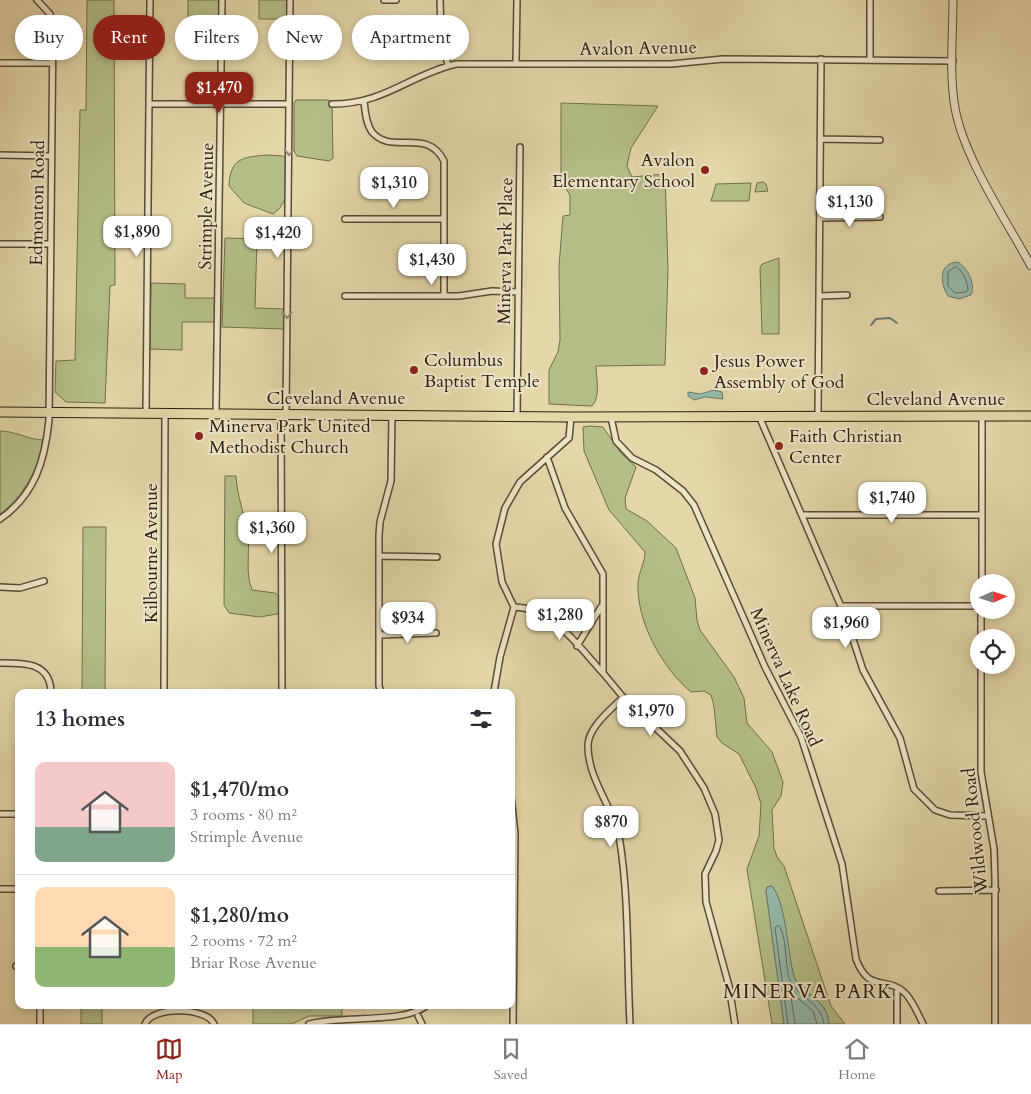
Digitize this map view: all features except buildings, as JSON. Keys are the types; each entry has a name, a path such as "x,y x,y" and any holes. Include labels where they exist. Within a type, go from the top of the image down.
{"main road":[{"name":"Cleveland Avenue","path":"0,412 571,417 759,415 1031,416"}],"street":[{"name":"Edmonton Road","path":"0,519 8,514 32,486 46,454 49,413 52,19 45,7 37,0"},
{"path":"146,413 150,0"},
{"name":"Strimple Avenue","path":"216,413 222,0"},
{"path":"282,689 290,0"},
{"path":"384,0 396,0"},
{"path":"440,0 441,33 448,66"},
{"path":"516,63 517,0"},
{"path":"870,0 870,60"},
{"path":"953,0 954,106 963,139 1031,266"},
{"name":"Avalon Avenue","path":"332,104 364,102 396,90 434,69 482,62 671,64 723,59 821,59 953,62"},
{"path":"818,415 821,59"},
{"path":"0,63 52,63"},
{"path":"364,102 372,131 382,139 430,144 439,152 444,161 444,296"},
{"path":"149,104 289,104"},
{"path":"820,139 880,140"},
{"name":"Minerva Park Place","path":"517,416 520,147"},
{"path":"0,155 52,156"},
{"path":"820,218 880,218"},
{"path":"345,219 444,219"},
{"path":"0,244 51,244"},
{"path":"345,296 444,296 492,291 518,292"},
{"path":"819,296 847,295"},
{"name":"Kilbourne Avenue","path":"164,689 165,414"},
{"path":"380,689 380,522 391,481 392,415"},
{"path":"759,415 841,606 863,670 900,738 914,789 935,810 950,815 987,816"},
{"path":"982,416 982,574"},
{"path":"495,689 500,657 514,607 502,582 496,544 505,508 520,482 569,438 571,417"},
{"name":"Minerva Lake Road","path":"611,417 616,441 627,453 683,490 694,505 765,667 801,737 842,864 856,959 861,973 873,982 897,988"},
{"path":"547,457 565,508 603,574 603,673"},
{"path":"802,515 982,515"},
{"path":"379,556 437,557"},
{"path":"0,587 20,588 44,581"},
{"path":"577,646 602,606"},
{"path":"841,606 970,606"},
{"path":"514,607 538,613 559,625 623,697 680,751 704,788 714,814 719,840 705,874 706,902 729,986 734,1024"},
{"path":"379,634 436,633"},
{"path":"0,663 33,664 46,674 50,689"},
{"name":"Wildwood Road","path":"981,674 981,772 994,849 996,890 995,1024"},
{"path":"623,697 598,722 591,732 588,744 591,767 620,840 630,1024"},
{"path":"0,814 15,814"},
{"path":"0,890 15,889"},
{"path":"939,891 996,890"},
{"path":"897,988 897,1024"},
{"path":"897,988 906,994 923,1024"},
{"path":"40,1009 40,1024"},
{"path":"408,1021 418,1016 424,1009"},
{"path":"513,1009 513,1024"},
{"path":"145,1024 152,1015 160,1012 197,1012 206,1014 214,1024"},
{"path":"418,1016 422,1024"},
{"path":"309,1024 390,1024"}],"green space":[{"path":"87,0 114,0 114,15 93,15 93,60 114,60 115,285 110,286 105,403 66,402 55,392 56,361 75,360 80,110 86,110"},
{"path":"188,0 219,0 219,15 188,15"},
{"path":"259,0 287,0 287,15 268,15 268,19 259,19"},
{"path":"296,100 328,100 332,102 333,158 329,161 297,156 294,151 294,103"},
{"path":"561,103 658,106 631,148 627,166 632,177 665,174 668,269 665,365 596,366 597,392 592,406 549,404 549,370 558,352 560,340 559,266 563,216 570,215 570,195 561,181"},
{"path":"267,155 283,156 287,160 286,197 279,209 273,214 244,203 229,186 235,164 245,158"},
{"path":"763,182 766,184 768,191 755,192 757,183"},
{"path":"751,183 749,201 711,201 716,184"},
{"path":"225,238 257,239 255,308 285,309 284,329 222,327"},
{"path":"779,258 779,334 762,334 760,268 762,264"},
{"path":"151,283 185,284 185,298 216,298 216,322 182,322 182,350 150,349"},
{"path":"583,427 603,427 621,453 636,467 625,498 626,509 647,521 676,548 695,598 700,630 734,677 744,698 747,723 772,752 783,782 781,796 772,810 774,848 777,857 784,866 831,1006 845,1024 829,1024 824,1007 797,982 792,967 780,904 772,886 767,887 766,891 784,1024 772,1024 747,869 759,836 761,804 756,788 739,754 722,743 717,737 711,695 704,691 691,692 680,682 661,657 646,628 641,612 638,582 645,552 609,510 584,451"},
{"path":"0,431 44,440 38,462 29,481 9,507 0,514"},
{"path":"225,476 236,476 248,535 248,570 252,590 275,593 279,596 281,608 277,614 260,617 229,613 224,605"},
{"path":"83,527 106,527 105,689 82,689"},
{"path":"81,1009 102,1009 102,1024 81,1024"},
{"path":"253,1009 342,1009 342,1016 309,1016 292,1024 253,1024"}],"water":[{"path":"958,262 965,268 972,286 971,295 959,299 948,296 942,280 942,274 947,266"},
{"path":"714,390 722,392 723,399 705,397 694,400 688,396 688,392 700,394"},
{"path":"772,886 777,894 784,917 794,976 797,983 824,1008 829,1024 784,1024 766,891 767,887"}],"waterway":[{"path":"871,325 876,319 890,318 897,323"}],"place":[{"name":"Avalon Elementary School","path":"705,170"},
{"name":"Columbus Baptist Temple","path":"414,370"},
{"name":"Jesus Power Assembly of God","path":"704,371"},
{"name":"Minerva Park United Methodist Church","path":"199,436"},
{"name":"Faith Christian Center","path":"779,446"}],"district":[{"name":"MINERVA PARK","path":"808,991"}]}
